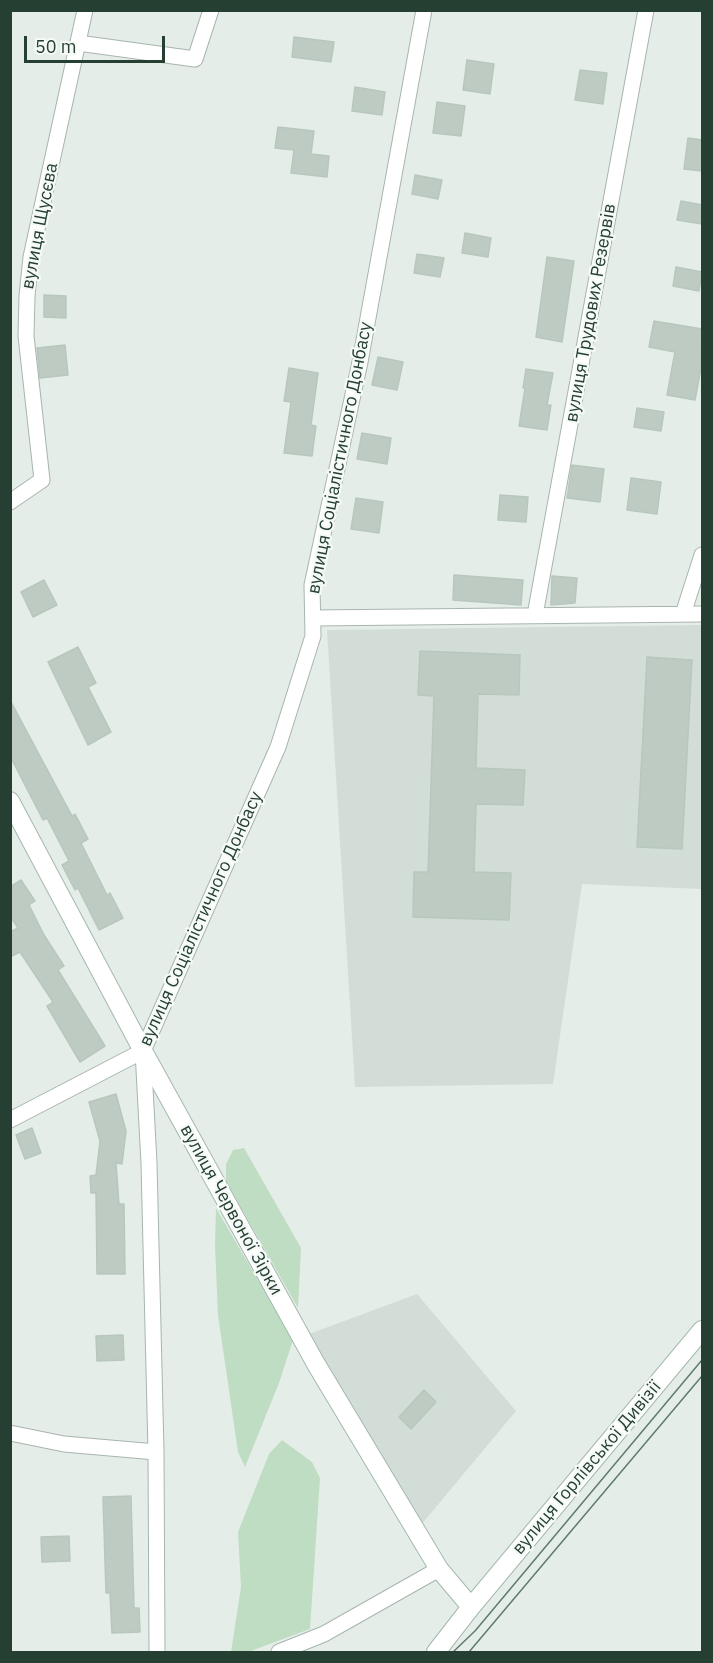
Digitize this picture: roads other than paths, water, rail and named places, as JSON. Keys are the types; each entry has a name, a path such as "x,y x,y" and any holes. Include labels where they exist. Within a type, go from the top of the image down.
{"street":[{"name":"вулиця Щусєва","path":"10,502 42,480 26,336 27,296 31,257 85,10"},
{"path":"78,43 195,59 211,10"},
{"name":"вулиця Соціалістичного Донбасу","path":"10,1120 143,1051 278,747 313,636 312,585 360,362 424,10"},
{"name":"вулиця Трудових Резервів","path":"535,615 646,10"},
{"path":"683,614 702,555"},
{"path":"313,618 702,614"},
{"name":"вулиця Червоної Зірки","path":"10,801 143,1051 316,1364 440,1569 471,1607"},
{"path":"143,1051 149,1163 158,1653"},
{"name":"вулиця Горлівської Дивізії","path":"436,1653 471,1607 702,1330"},
{"path":"10,1433 64,1444 156,1452"},
{"path":"279,1653 324,1634 440,1569"}],"tram line":[{"path":"453,1652 475,1631 702,1360"},
{"path":"469,1652 702,1376"}]}
